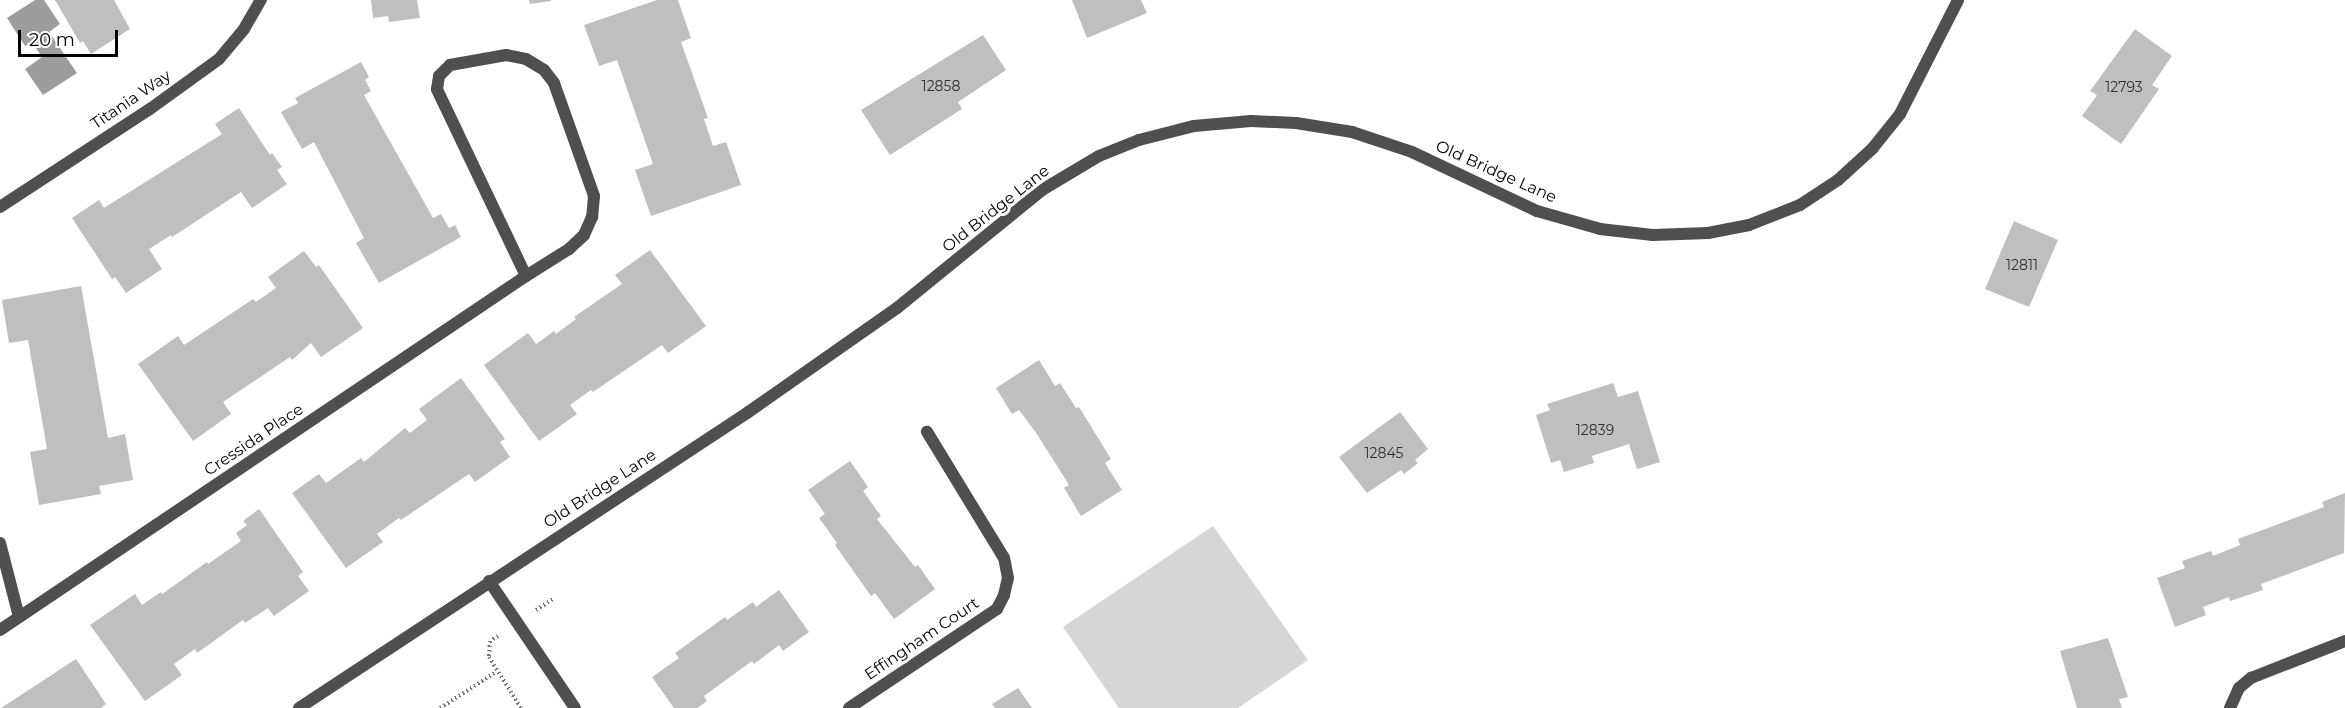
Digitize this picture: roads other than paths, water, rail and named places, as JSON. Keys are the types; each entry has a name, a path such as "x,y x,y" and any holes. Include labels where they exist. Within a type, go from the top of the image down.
{"street":[{"name":"Titania Way","path":"0,207 150,110 219,59 244,28 261,0"},
{"name":"Old Bridge Lane","path":"299,708 747,413 888,315 1042,190 1099,156 1139,140 1194,126 1251,121 1296,123 1352,132 1412,152 1537,211 1600,229 1653,235 1708,233 1749,225 1800,205 1838,180 1872,149 1900,114 1959,0"},
{"name":"Cressida Place","path":"0,630 569,249 584,235 592,217 594,196 554,83 544,70 526,58 506,55 450,65 439,76 437,89 526,276"},
{"name":"Effingham Court","path":"849,708 996,609 1004,595 1008,579 1004,558 927,432"},
{"path":"0,543 19,617"},
{"path":"489,581 575,708"},
{"path":"2230,708 2239,688 2251,678 2345,642"}]}
